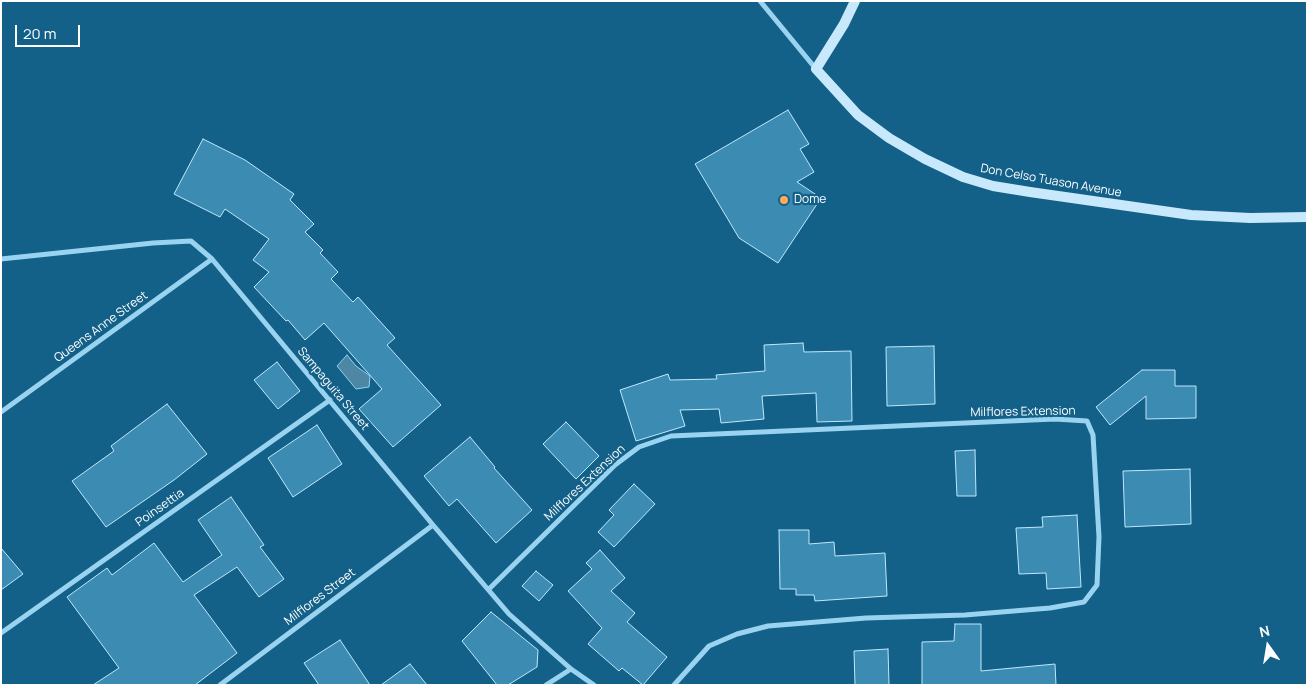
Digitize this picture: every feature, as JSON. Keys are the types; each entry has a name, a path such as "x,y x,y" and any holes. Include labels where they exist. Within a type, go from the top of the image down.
{"street":[{"path":"760,1 816,69 844,24 855,1"},
{"name":"Don Celso Tuason Avenue","path":"816,69 858,115 890,138 925,159 963,177 993,186 1191,215 1250,218 1307,217"},
{"name":"Sampaguita Street","path":"1,259 153,243 191,241 212,259 509,614 571,668 594,685"},
{"name":"Queens Anne Street","path":"1,412 212,259"},
{"name":"Poinsettia","path":"1,633 330,400"},
{"name":"Milflores Extension","path":"489,589 615,465 639,447 671,436 1055,419 1086,421 1093,435 1099,537 1097,585 1084,602 1050,608 866,618 768,626 737,634 708,646 674,685"},
{"name":"Milflores Street","path":"220,685 433,525"},
{"path":"546,685 571,668"}],"water":[{"path":"347,355 356,366 370,376 369,387 356,389 337,366"}],"building":[{"path":"788,110 809,144 800,149 814,172 797,182 821,198 778,263 739,238 695,164"},
{"path":"203,139 245,160 294,194 290,200 314,224 305,232 323,250 320,253 338,272 331,279 353,302 358,297 395,338 387,345 441,405 393,447 359,409 382,389 324,323 305,340 288,320 286,321 254,287 269,272 253,260 269,239 225,209 220,217 174,194"},
{"path":"803,343 804,352 851,351 852,421 817,422 816,393 762,396 764,419 721,423 719,409 680,410 685,426 636,441 620,390 668,374 670,380 717,379 716,375 765,371 764,345"},
{"path":"934,346 935,404 887,406 886,347"},
{"path":"277,362 300,391 278,409 254,380"},
{"path":"1142,370 1175,370 1175,386 1196,386 1196,418 1146,419 1146,396 1110,425 1096,407"},
{"path":"167,404 207,454 174,480 106,527 72,481 114,451 111,446"},
{"path":"566,422 599,456 576,479 543,444"},
{"path":"317,425 342,464 293,497 268,458"},
{"path":"470,437 494,468 532,510 496,543 457,499 449,506 424,476"},
{"path":"975,450 976,496 957,496 955,451"},
{"path":"1190,469 1191,524 1125,527 1123,471"},
{"path":"634,484 655,504 614,547 598,532 614,515 609,510"},
{"path":"231,497 264,545 260,547 284,579 259,597 237,567 194,595 237,653 195,685 93,685 119,668 67,597 107,568 112,575 154,543 183,582 222,555 198,520"},
{"path":"1077,515 1081,587 1047,589 1046,573 1019,574 1016,528 1043,527 1042,517"},
{"path":"779,530 809,530 809,544 834,542 835,556 885,553 887,596 815,601 814,595 796,595 796,589 780,589"},
{"path":"1,548 23,574 1,590"},
{"path":"600,550 625,578 611,591 635,613 627,622 667,657 643,685 622,668 619,671 588,644 602,628 568,591 592,569 586,563"},
{"path":"536,571 553,585 539,601 522,586"},
{"path":"491,612 538,650 537,667 508,685 497,685 462,641"},
{"path":"955,624 981,624 981,671 1055,664 1056,685 922,685 922,642 954,641"},
{"path":"340,640 370,685 319,685 304,663"},
{"path":"888,649 889,685 855,685 854,651"},
{"path":"410,664 427,685 381,685"}],"place":[{"name":"Dome","path":"784,200"}]}
